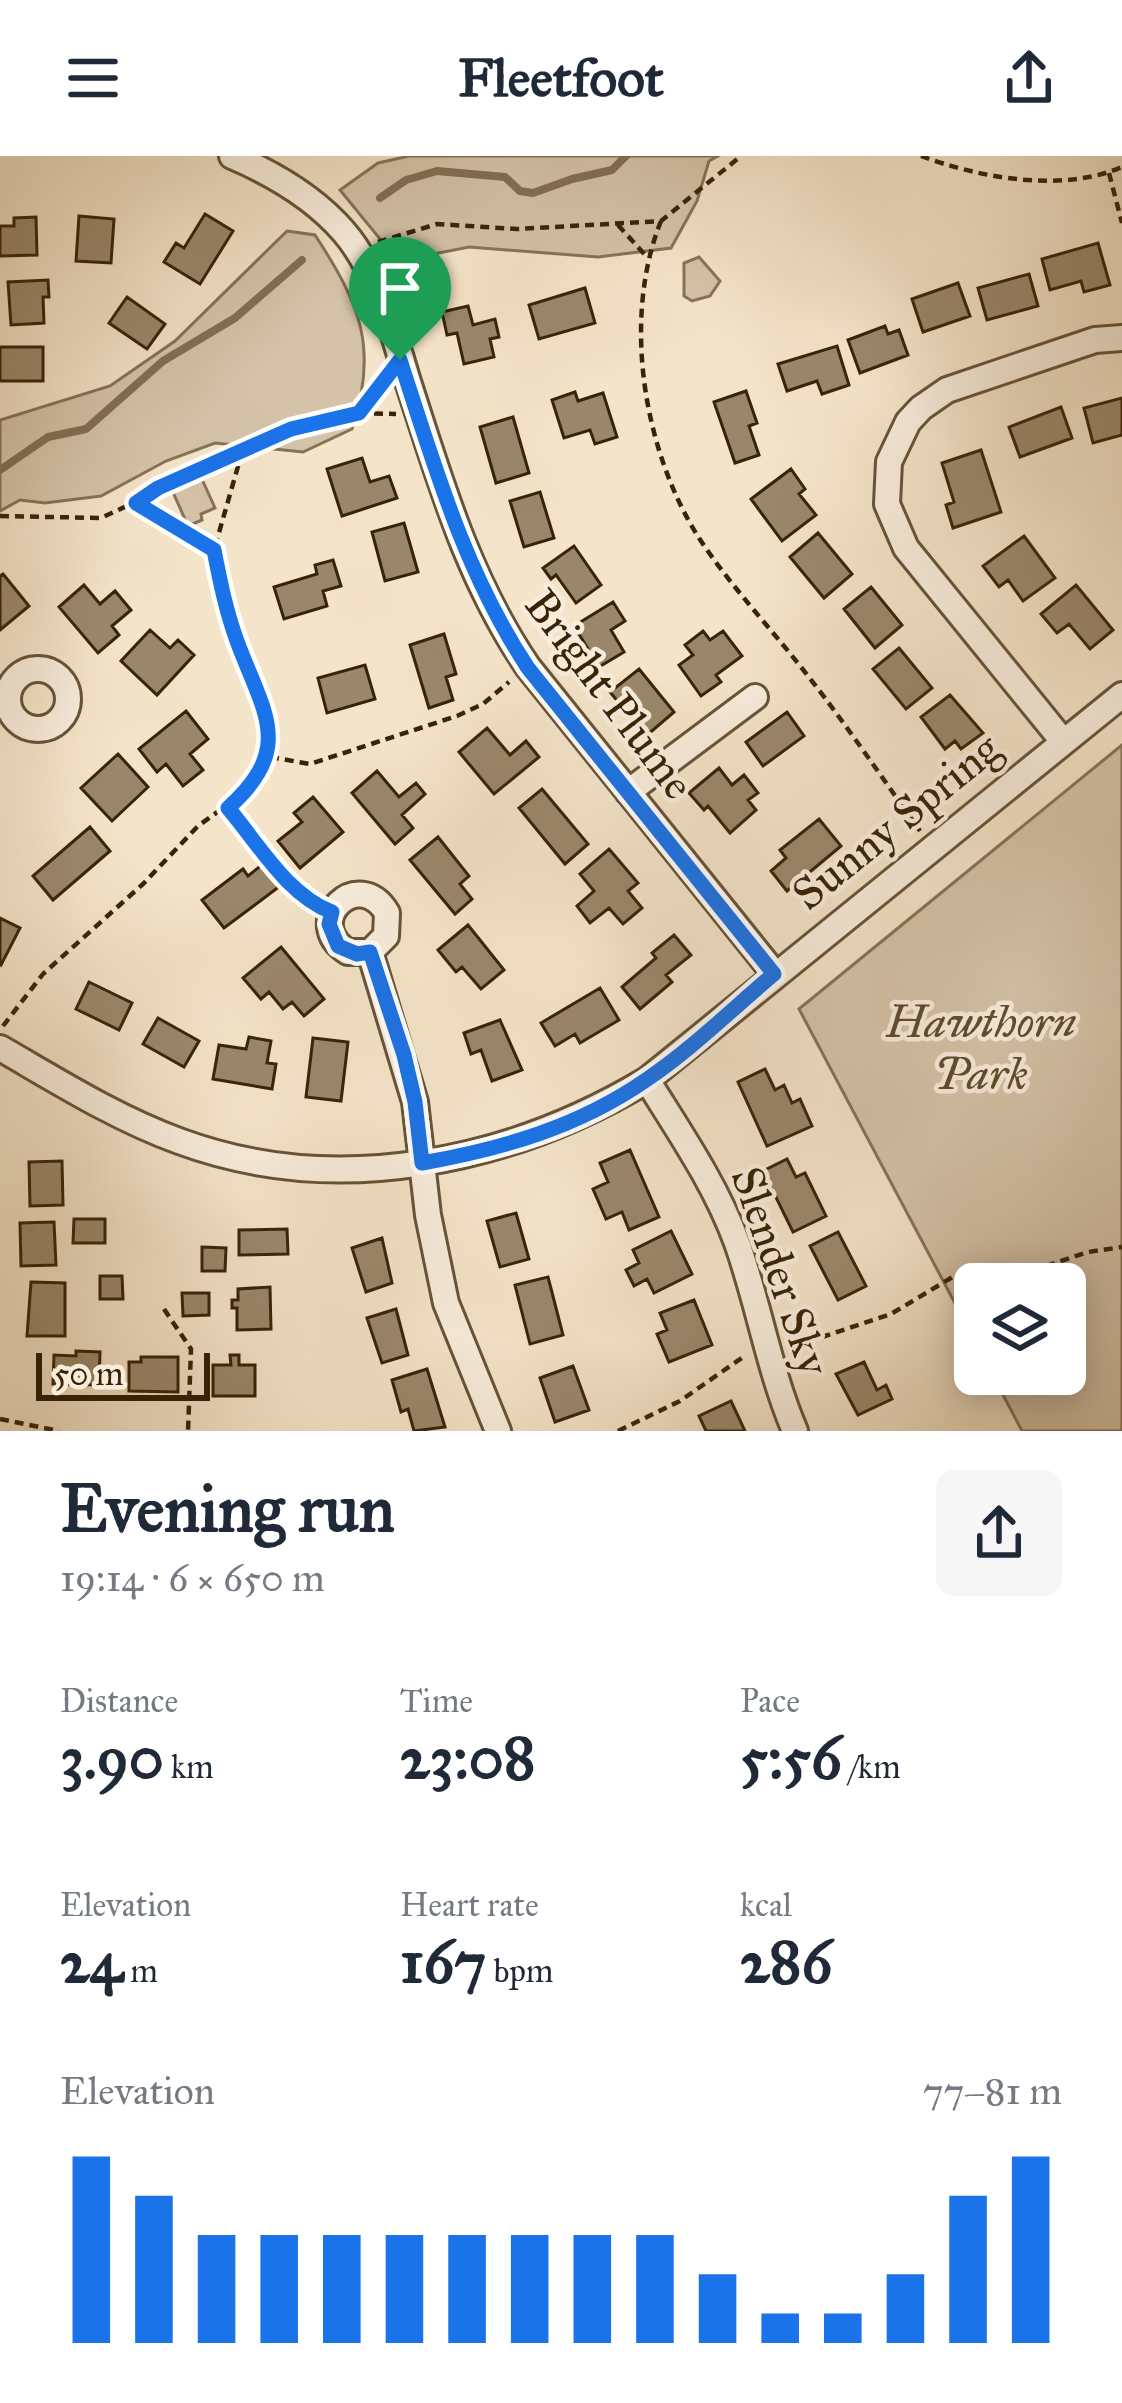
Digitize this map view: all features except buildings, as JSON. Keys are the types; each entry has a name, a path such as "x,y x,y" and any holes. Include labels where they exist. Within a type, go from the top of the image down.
{"street":[{"name":"Bright Plume","path":"232,156 310,198 344,231 376,287 461,546 502,629 528,668 774,974"},
{"path":"1062,740 906,548 887,504 889,462 908,422 947,390 1094,340 1122,338"},
{"name":"Sunny Spring","path":"0,1048 110,1112 209,1151 301,1167 376,1168 512,1145 647,1080 1122,695"},
{"path":"628,792 755,697"},
{"path":"357,894 381,904 389,926 379,946 370,952 357,954 338,946 329,924 343,898 357,894"},
{"path":"370,952 415,1102 435,1257 446,1303 498,1431"},
{"name":"Slender Sky","path":"647,1080 720,1202 749,1282 776,1388 795,1431"}],"path":[{"path":"741,156 661,221 646,257 641,286 643,376 651,415 677,500 724,572 805,671 920,831"},
{"path":"920,156 1009,177 1068,178 1122,167"},
{"path":"1109,173 1122,223"},
{"path":"358,253 388,236 437,224 517,230 661,221"},
{"path":"617,224 646,257"},
{"path":"359,413 400,360"},
{"path":"0,517 101,518 291,429 359,413 419,418"},
{"path":"1,1029 43,974 143,884 198,826 248,790 268,756 268,713 229,617 214,550 243,449"},
{"path":"136,503 214,550"},
{"path":"268,756 310,764 423,729 483,704 528,668"},
{"path":"228,808 292,885 311,904 332,912"},
{"path":"618,1431 680,1401 740,1358 766,1346 858,1327 918,1300 956,1275 1034,1270 1088,1252 1122,1247"},
{"path":"164,1309 191,1349 188,1431"},
{"path":"0,1419 59,1431"}],"green space":[{"path":"409,156 718,156 709,161 697,201 671,248 598,257 469,247 398,261 340,190 378,163"},
{"path":"287,231 315,235 354,305 364,374 352,429 303,452 215,443 166,461 101,496 45,503 20,500 0,511 0,420 110,386 175,341"},
{"path":"699,257 720,281 710,296 692,301 684,296 684,263"},
{"path":"201,477 215,508 188,526 172,490"},
{"name":"Hawthorn Park","path":"1122,745 1122,1431 1022,1431 1003,1395 1086,1395 1086,1263 954,1263 954,1301 799,1009"}],"waterway":[{"path":"380,198 406,180 437,171 505,177 520,191 533,193 612,170 626,156"},
{"path":"0,470 48,437 86,429 163,361 235,318 302,260"}],"route":[{"path":"400,360 461,546 502,629 528,668 774,974 647,1080 608,1103 512,1145 422,1163 404,1055 370,952 357,954 338,946 329,924 332,912 311,904 292,885 228,808 261,772 270,737 268,713 238,645 214,550 136,503 158,488 291,429 359,413 400,360"}]}
